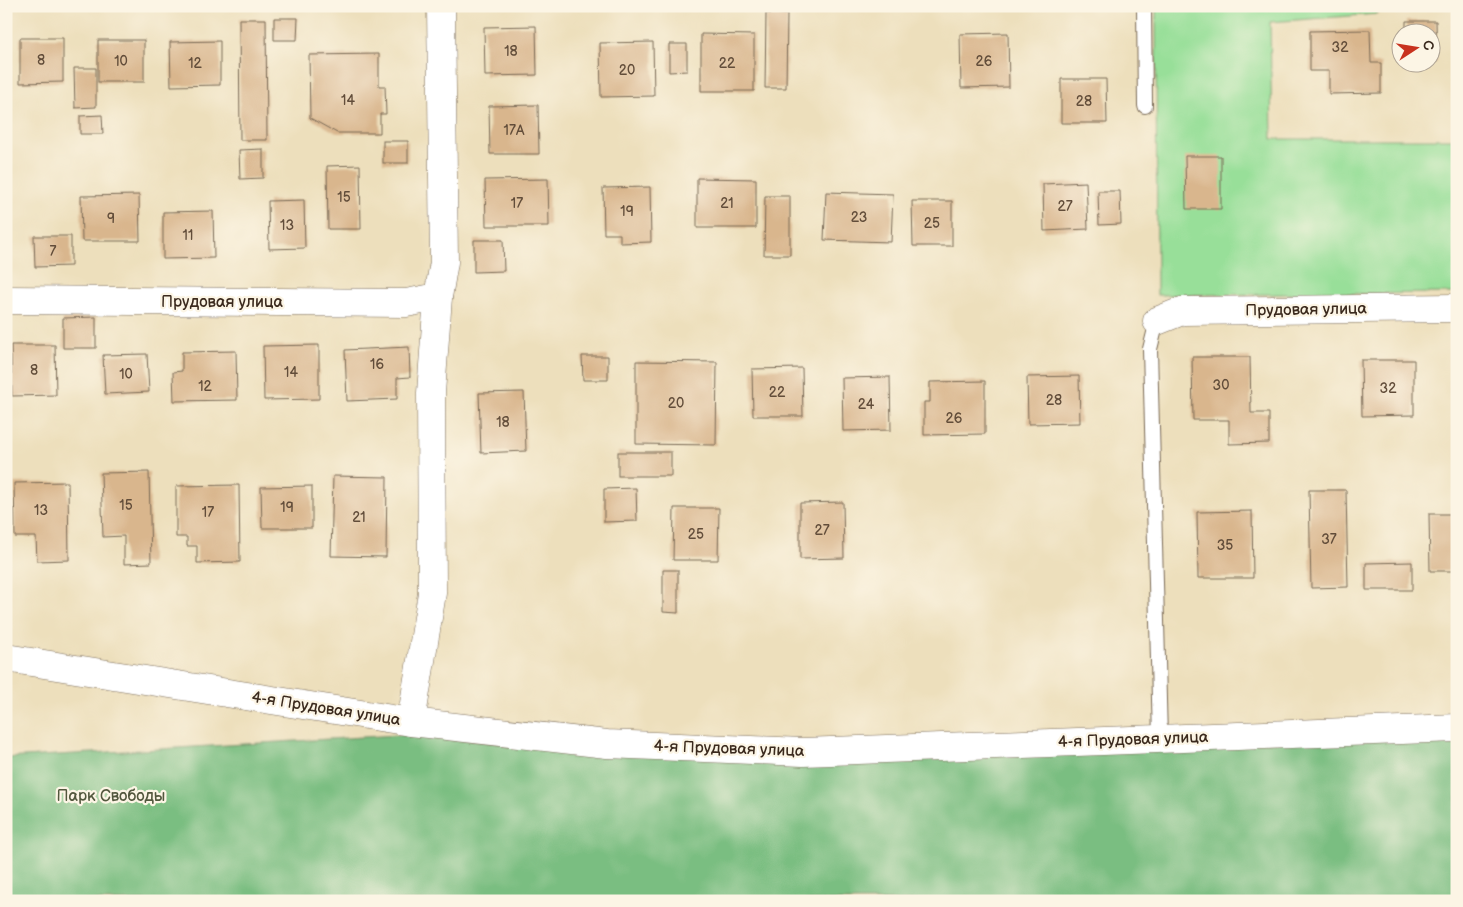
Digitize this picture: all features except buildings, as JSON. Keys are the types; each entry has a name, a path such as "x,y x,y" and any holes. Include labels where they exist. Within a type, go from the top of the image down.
{"main road":[{"path":"411,722 432,593 431,393 438,297 444,262 441,6"},
{"name":"Прудовая улица","path":"6,300 406,303 438,297"},
{"name":"Прудовая улица","path":"1158,322 1182,311 1457,308"},
{"name":"4-я Прудовая улица","path":"6,658 411,722 607,744 803,752 1457,728"}],"lane":[{"path":"1144,6 1145,106"},
{"path":"1158,322 1150,348 1160,738"}],"green space":[{"path":"1156,6 1378,6 1377,14 1270,22 1272,139 1457,139 1457,293 1157,295"},
{"name":"Парк Свободы","path":"414,734 609,753 1457,739 1457,901 6,901 6,758"}]}
